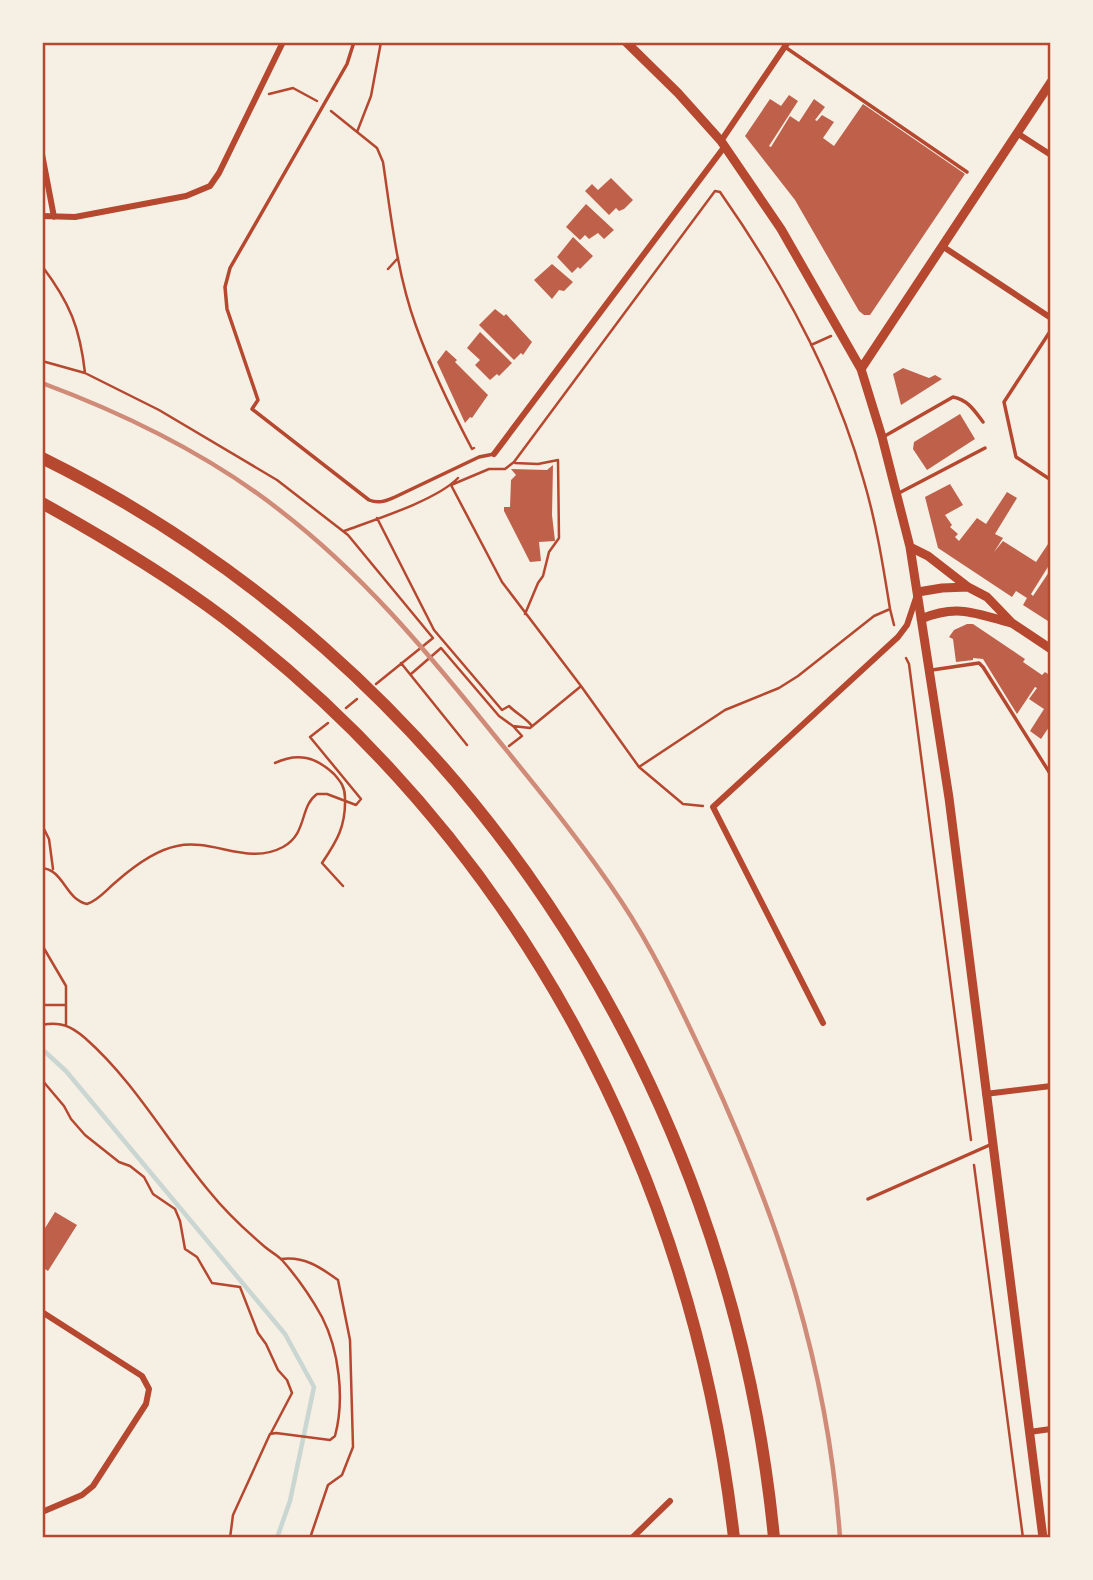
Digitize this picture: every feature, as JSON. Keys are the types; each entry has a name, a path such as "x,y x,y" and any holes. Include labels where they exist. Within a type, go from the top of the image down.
{"highway":[{"path":"42,458 112,495 184,540 249,587 331,654 386,706 456,780 495,829 554,912 592,972 639,1058 683,1158 705,1217 727,1287 753,1395 764,1452 774,1538"},
{"path":"42,503 182,588 305,685 386,765 426,811 460,852 523,939 576,1026 603,1079 659,1211 688,1300 713,1402 734,1538"}],"main road":[{"path":"626,42 678,93 723,143 780,229 861,369 882,438 910,547 949,798 1043,1538"},
{"path":"861,369 1051,82"},
{"path":"910,547 928,556 968,587 986,597 1012,623 1051,649"},
{"path":"918,592 968,587"},
{"path":"921,619 946,611 964,609 1012,623"}],"street":[{"path":"42,216 75,217 201,192 215,181 283,42"},
{"path":"494,454 723,143 787,45"},
{"path":"1017,133 1051,155"},
{"path":"42,154 54,217"},
{"path":"942,246 1051,318"},
{"path":"823,1023 713,807 898,637 907,625 918,592"},
{"path":"907,625 921,619"},
{"path":"985,1094 1051,1086"},
{"path":"42,1312 142,1376 147,1382 149,1397 93,1486 82,1495 42,1511"},
{"path":"1029,1432 1051,1429"},
{"path":"632,1538 670,1501"}],"lane":[{"path":"354,42 347,64 230,268 225,287 227,309 258,400 252,409 375,502 395,497 479,457 494,454"},
{"path":"787,45 967,172"},
{"path":"1051,330 1004,402 1016,457 1051,480"},
{"path":"882,438 953,397 970,404 983,422"},
{"path":"895,495 985,448"},
{"path":"929,671 979,663 984,667 1051,775"},
{"path":"868,1199 993,1143"}],"path":[{"path":"357,132 371,96 380,42"},
{"path":"256,98 293,88 324,105 377,148 383,162 398,258 408,302 454,415 479,457"},
{"path":"344,531 489,469 505,468 514,462 715,191 720,192 731,207 779,282 811,345 848,431 878,536 894,625"},
{"path":"388,269 398,258"},
{"path":"42,266 65,300 75,321 81,341 85,373"},
{"path":"811,345 839,332"},
{"path":"42,361 85,373 245,459 353,540"},
{"path":"514,462 521,465 558,460 559,538 549,552 543,576 525,614"},
{"path":"451,485 460,476"},
{"path":"451,485 502,582 581,685 639,767 683,804 713,807"},
{"path":"377,518 433,630 502,710 509,706 532,726"},
{"path":"639,767 724,710 756,698 798,676 866,622 890,609"},
{"path":"411,674 441,648 499,716 522,736 509,746"},
{"path":"906,658 911,676 971,1140"},
{"path":"402,665 467,745"},
{"path":"513,726 532,726 581,685"},
{"path":"275,763 285,758 321,761 343,783 346,796 339,839 322,863 343,886"},
{"path":"42,825 48,839 53,870 75,899 87,904 94,902 136,867 174,846 196,845 241,853 270,852 283,847 298,834 313,797 322,793"},
{"path":"42,868 53,870"},
{"path":"42,945 64,980 66,1025"},
{"path":"42,1005 66,1005"},
{"path":"42,1025 66,1025 86,1039 160,1124 210,1193 281,1259 321,1317 334,1349 338,1369 337,1424 334,1438 274,1433"},
{"path":"42,1080 85,1135 119,1162 130,1166 144,1177 153,1194 175,1209 185,1249 197,1257 212,1283 240,1287 258,1333 278,1370 287,1380 292,1393 233,1515 230,1538"},
{"path":"974,1165 1023,1538"},
{"path":"281,1259 292,1257 315,1263 338,1280 350,1340 353,1447 342,1475 328,1485 310,1538"}],"building":[{"path":"789,95 798,101 769,146 771,147 790,116 799,122 814,99 825,107 815,120 822,115 834,122 823,138 834,146 863,104 965,174 870,315 859,311 795,200 745,136 770,99 781,106"},
{"path":"611,178 633,200 624,209 619,211 616,208 609,215 585,191 592,184 598,190"},
{"path":"586,204 614,230 604,239 598,233 589,239 585,235 580,240 566,227"},
{"path":"573,237 593,256 572,273 557,257"},
{"path":"552,264 573,282 564,291 559,290 552,299 534,280"},
{"path":"495,309 504,316 506,314 532,342 523,355 521,353 514,360 479,325"},
{"path":"480,332 512,363 499,376 497,374 490,380 475,365 480,360 467,348"},
{"path":"446,350 488,395 472,418 465,423 437,362"},
{"path":"903,368 929,378 935,375 942,379 901,405 893,374"},
{"path":"960,414 975,439 927,470 913,449 914,442"},
{"path":"553,465 552,515 555,541 539,542 541,561 530,562 504,511 504,507 510,507 511,480 516,475 511,469 547,470"},
{"path":"950,484 963,505 945,515 952,525 950,527 958,534 955,537 959,541 977,518 986,524 1007,492 1017,498 995,534 1003,538 994,552 1003,541 1036,562 1048,544 1051,546 1051,562 1031,594 1033,596 1049,572 1051,573 1051,623 1023,605 1027,598 1016,591 1012,597 938,548 925,497"},
{"path":"973,624 1025,659 1023,662 1042,675 1045,672 1051,676 1051,724 1041,739 1030,731 1044,709 1029,699 1037,688 1035,687 1017,714 983,659 956,662 953,639 949,637 954,630"},
{"path":"55,1212 77,1225 48,1271 42,1267 42,1233"}],"waterway":[{"path":"42,1049 66,1071 285,1334 314,1387 290,1501 277,1538"}],"railway":[{"path":"42,383 167,438 255,491 311,535 365,586 439,667 555,811 621,901 667,981 707,1064 778,1237 812,1354 834,1475 840,1538"}]}
